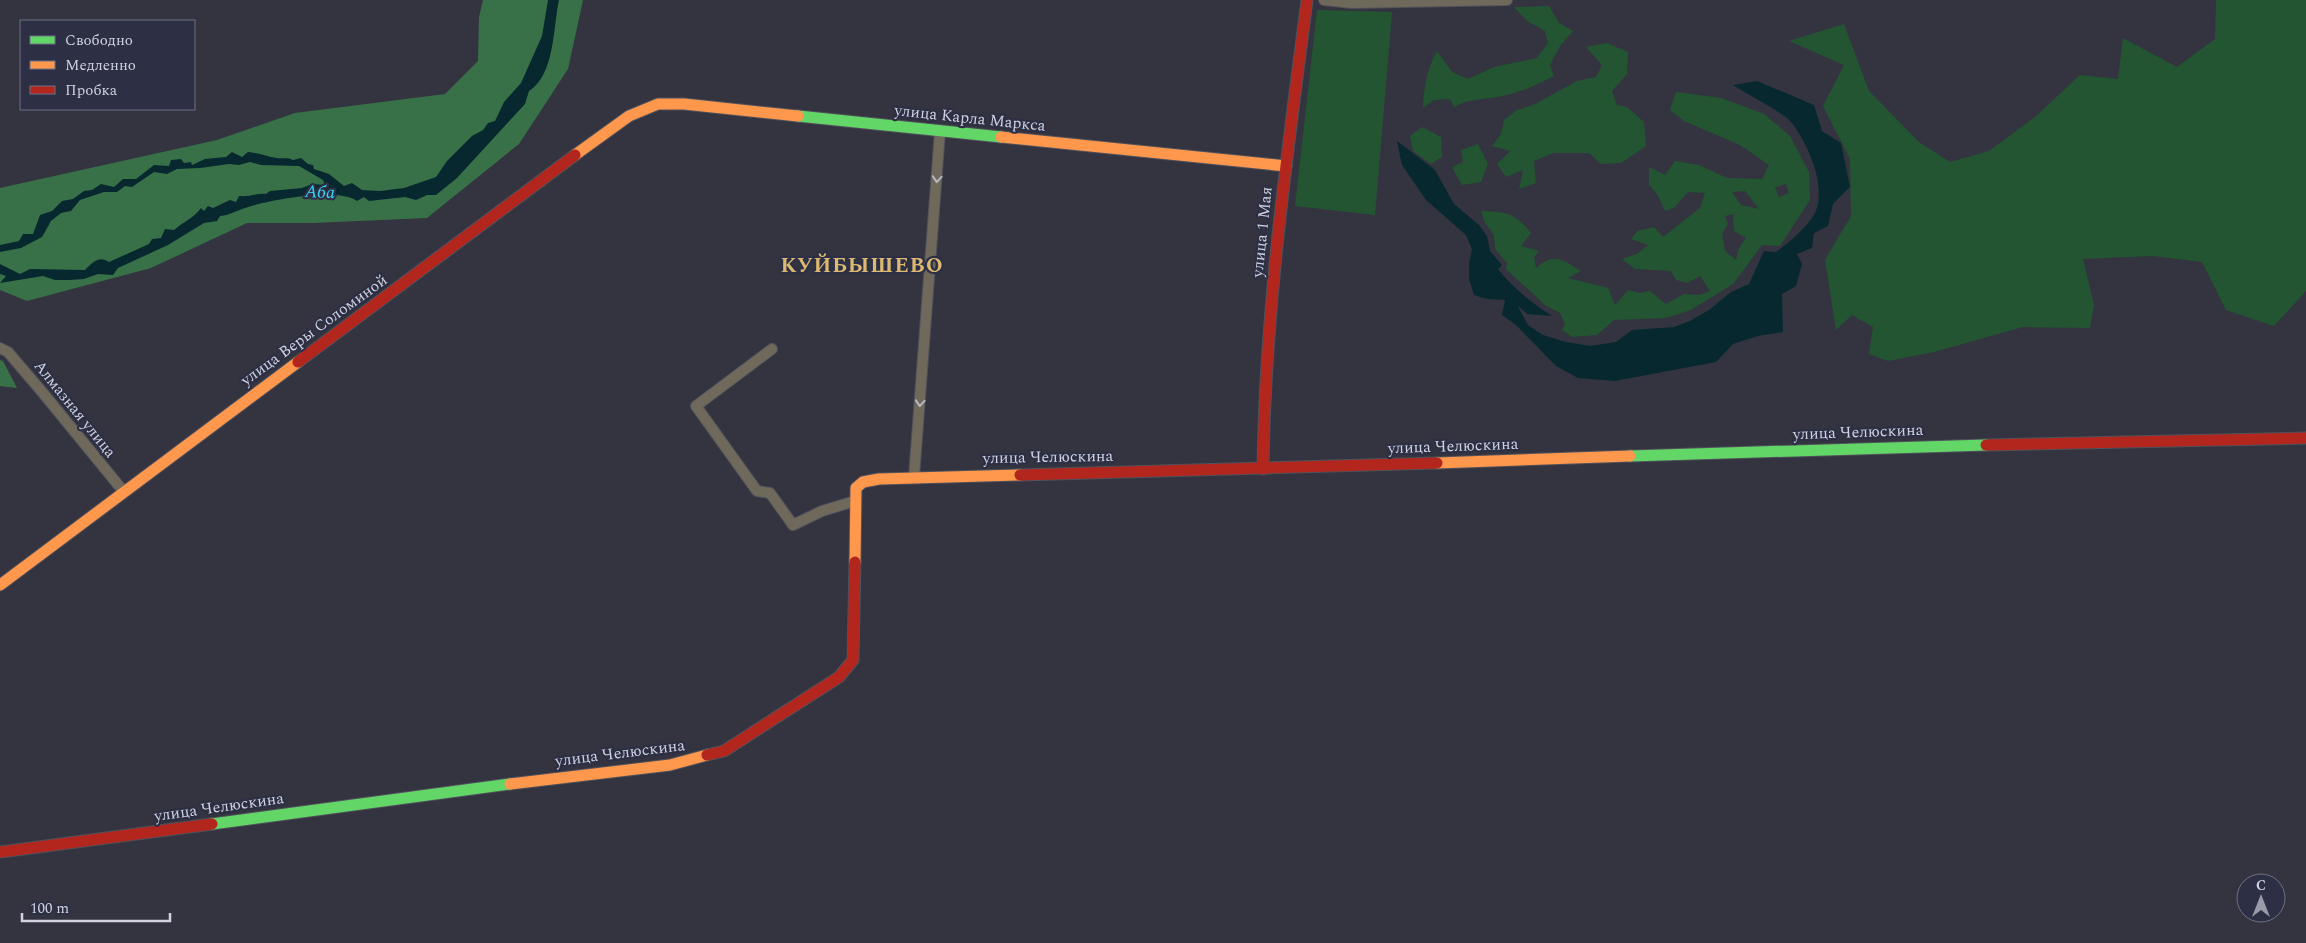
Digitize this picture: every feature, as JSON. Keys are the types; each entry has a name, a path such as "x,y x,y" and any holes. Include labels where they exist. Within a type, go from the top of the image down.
{"street":[{"name":"улица 1 Мая","path":"1263,469 1262,399 1286,166 1307,0"},
{"path":"1324,0 1352,3 1507,0"},
{"name":"улица Карла Маркса","path":"650,106 669,104 1286,166"},
{"name":"улица Веры Соломиной","path":"0,586 570,159 630,115 650,106"},
{"path":"914,476 940,131"},
{"name":"Алмазная улица","path":"0,348 8,352 124,492"},
{"path":"772,349 696,406 757,491 770,493 793,525 822,511 855,501"},
{"name":"улица Челюскина","path":"0,852 546,778 649,769 691,761 724,751 768,725 839,677 847,670 853,660 856,488 863,482 879,479 914,476 1263,469 1867,448 2306,438"}],"green space":[{"path":"483,0 583,0 568,69 519,144 427,218 313,223 247,223 151,268 27,301 0,290 0,188 217,140 295,113 445,94 478,61 479,17"},
{"path":"2216,0 2306,0 2306,291 2274,326 2226,310 2202,262 2153,256 2083,259 2094,305 2090,328 2023,327 1934,352 1888,361 1869,354 1873,327 1852,315 1836,330 1825,260 1851,216 1850,159 1823,106 1844,65 1789,41 1844,24 1869,91 1919,142 1950,162 1989,151 2035,117 2080,75 2118,79 2123,38 2177,67 2215,39"},
{"path":"1549,6 1559,23 1573,31 1560,46 1550,65 1554,76 1531,87 1500,97 1473,100 1454,107 1450,99 1434,100 1423,108 1427,78 1437,51 1452,72 1468,79 1494,67 1537,58 1548,43 1545,31 1527,21 1514,7"},
{"path":"1317,10 1392,12 1375,215 1295,206"},
{"path":"1607,43 1628,52 1627,74 1612,91 1617,105 1627,107 1644,122 1646,146 1621,163 1601,164 1589,153 1553,153 1534,161 1536,183 1519,189 1523,170 1506,177 1497,164 1510,151 1492,146 1501,134 1504,120 1517,110 1533,105 1577,81 1596,77 1602,65 1586,47"},
{"path":"1676,92 1721,98 1764,114 1790,136 1809,172 1810,200 1780,246 1762,245 1733,284 1691,310 1666,318 1614,320 1597,335 1572,337 1562,330 1565,324 1560,313 1545,305 1506,269 1507,263 1495,249 1494,235 1485,223 1481,211 1509,214 1525,226 1531,233 1521,246 1539,251 1534,257 1536,268 1542,263 1553,259 1568,263 1581,271 1568,278 1608,288 1615,305 1628,290 1640,293 1650,291 1666,304 1684,294 1699,295 1710,291 1700,276 1688,283 1676,280 1671,271 1635,269 1622,259 1637,254 1648,245 1631,239 1637,231 1654,227 1663,237 1700,208 1705,193 1688,192 1675,207 1665,211 1657,194 1649,185 1649,167 1665,175 1675,161 1699,165 1727,178 1762,179 1769,165 1740,145 1684,121 1670,110","holes":["1786,184 1789,193 1779,197 1775,187","1745,191 1759,209 1741,205 1732,192","1733,214 1734,231 1746,238 1739,248 1736,260 1725,251 1722,234 1728,224 1725,216"]},
{"path":"1422,127 1441,137 1442,157 1431,164 1413,151 1410,136"},
{"path":"1478,144 1488,164 1481,182 1462,185 1452,167 1463,162 1461,150"},
{"path":"0,360 3,361 17,388 0,386"}],"water":[{"name":"Аба","path":"548,0 559,0 551,50 544,74 538,84 529,91 525,104 457,178 436,195 427,195 416,200 405,197 369,201 364,197 357,201 348,197 319,195 270,202 220,216 217,221 204,223 168,245 118,268 113,275 98,274 84,279 69,280 55,280 43,276 0,283 6,276 0,274 0,264 20,274 30,269 85,270 96,261 102,259 109,262 149,244 152,239 161,238 165,229 174,230 195,215 201,208 204,211 208,206 213,208 230,200 236,202 239,196 266,194 270,191 302,188 312,184 325,185 323,180 299,166 261,165 250,162 239,165 229,164 177,169 167,174 154,172 132,187 125,186 117,192 104,192 80,200 71,211 61,213 51,221 42,237 21,248 0,252 0,245 19,241 23,234 33,234 40,215 52,211 62,201 73,199 84,191 92,190 101,184 114,187 123,179 136,179 154,165 169,166 171,160 181,159 184,163 191,162 192,165 205,159 226,157 232,152 242,157 248,152 293,160 301,158 308,164 313,165 314,169 329,174 344,186 352,183 362,190 380,191 404,188 436,177 447,161 472,136 483,130 488,123 495,121 504,102 521,83 542,36"},
{"path":"1757,81 1814,105 1822,131 1841,143 1850,187 1833,204 1828,226 1814,233 1812,248 1797,254 1802,264 1796,286 1782,294 1783,332 1758,336 1733,344 1716,362 1615,381 1578,378 1556,366 1516,325 1502,315 1505,300 1487,299 1474,295 1469,279 1472,249 1466,235 1426,200 1402,165 1397,141 1435,170 1454,204 1479,225 1487,236 1490,251 1502,265 1498,269 1510,283 1552,316 1527,314 1517,305 1528,325 1543,335 1566,342 1590,346 1616,342 1632,330 1674,327 1690,321 1709,310 1731,292 1749,284 1764,251 1776,252 1800,232 1812,218 1817,208 1819,196 1818,182 1810,155 1798,131 1787,118 1733,85"}],"traffic: fast":[{"path":"798,116 1001,137"},
{"path":"1630,456 1986,445"},
{"path":"212,824 510,784"}],"traffic: slow":[{"path":"575,155 629,116 658,104 684,104 798,116"},
{"path":"1001,137 1286,166"},
{"path":"0,585 298,362"},
{"path":"1437,463 1630,456"},
{"path":"855,562 856,488 863,482 879,479 1020,475"},
{"path":"510,784 670,765 707,755"}],"traffic: jam":[{"path":"1263,469 1268,351 1278,234 1307,0"},
{"path":"298,362 575,155"},
{"path":"1986,445 2306,438"},
{"path":"1020,475 1437,463"},
{"path":"707,755 724,751 839,677 853,660 855,562"},
{"path":"0,852 212,824"}],"district":[{"name":"КУЙБЫШЕВО","path":"862,266"}]}
